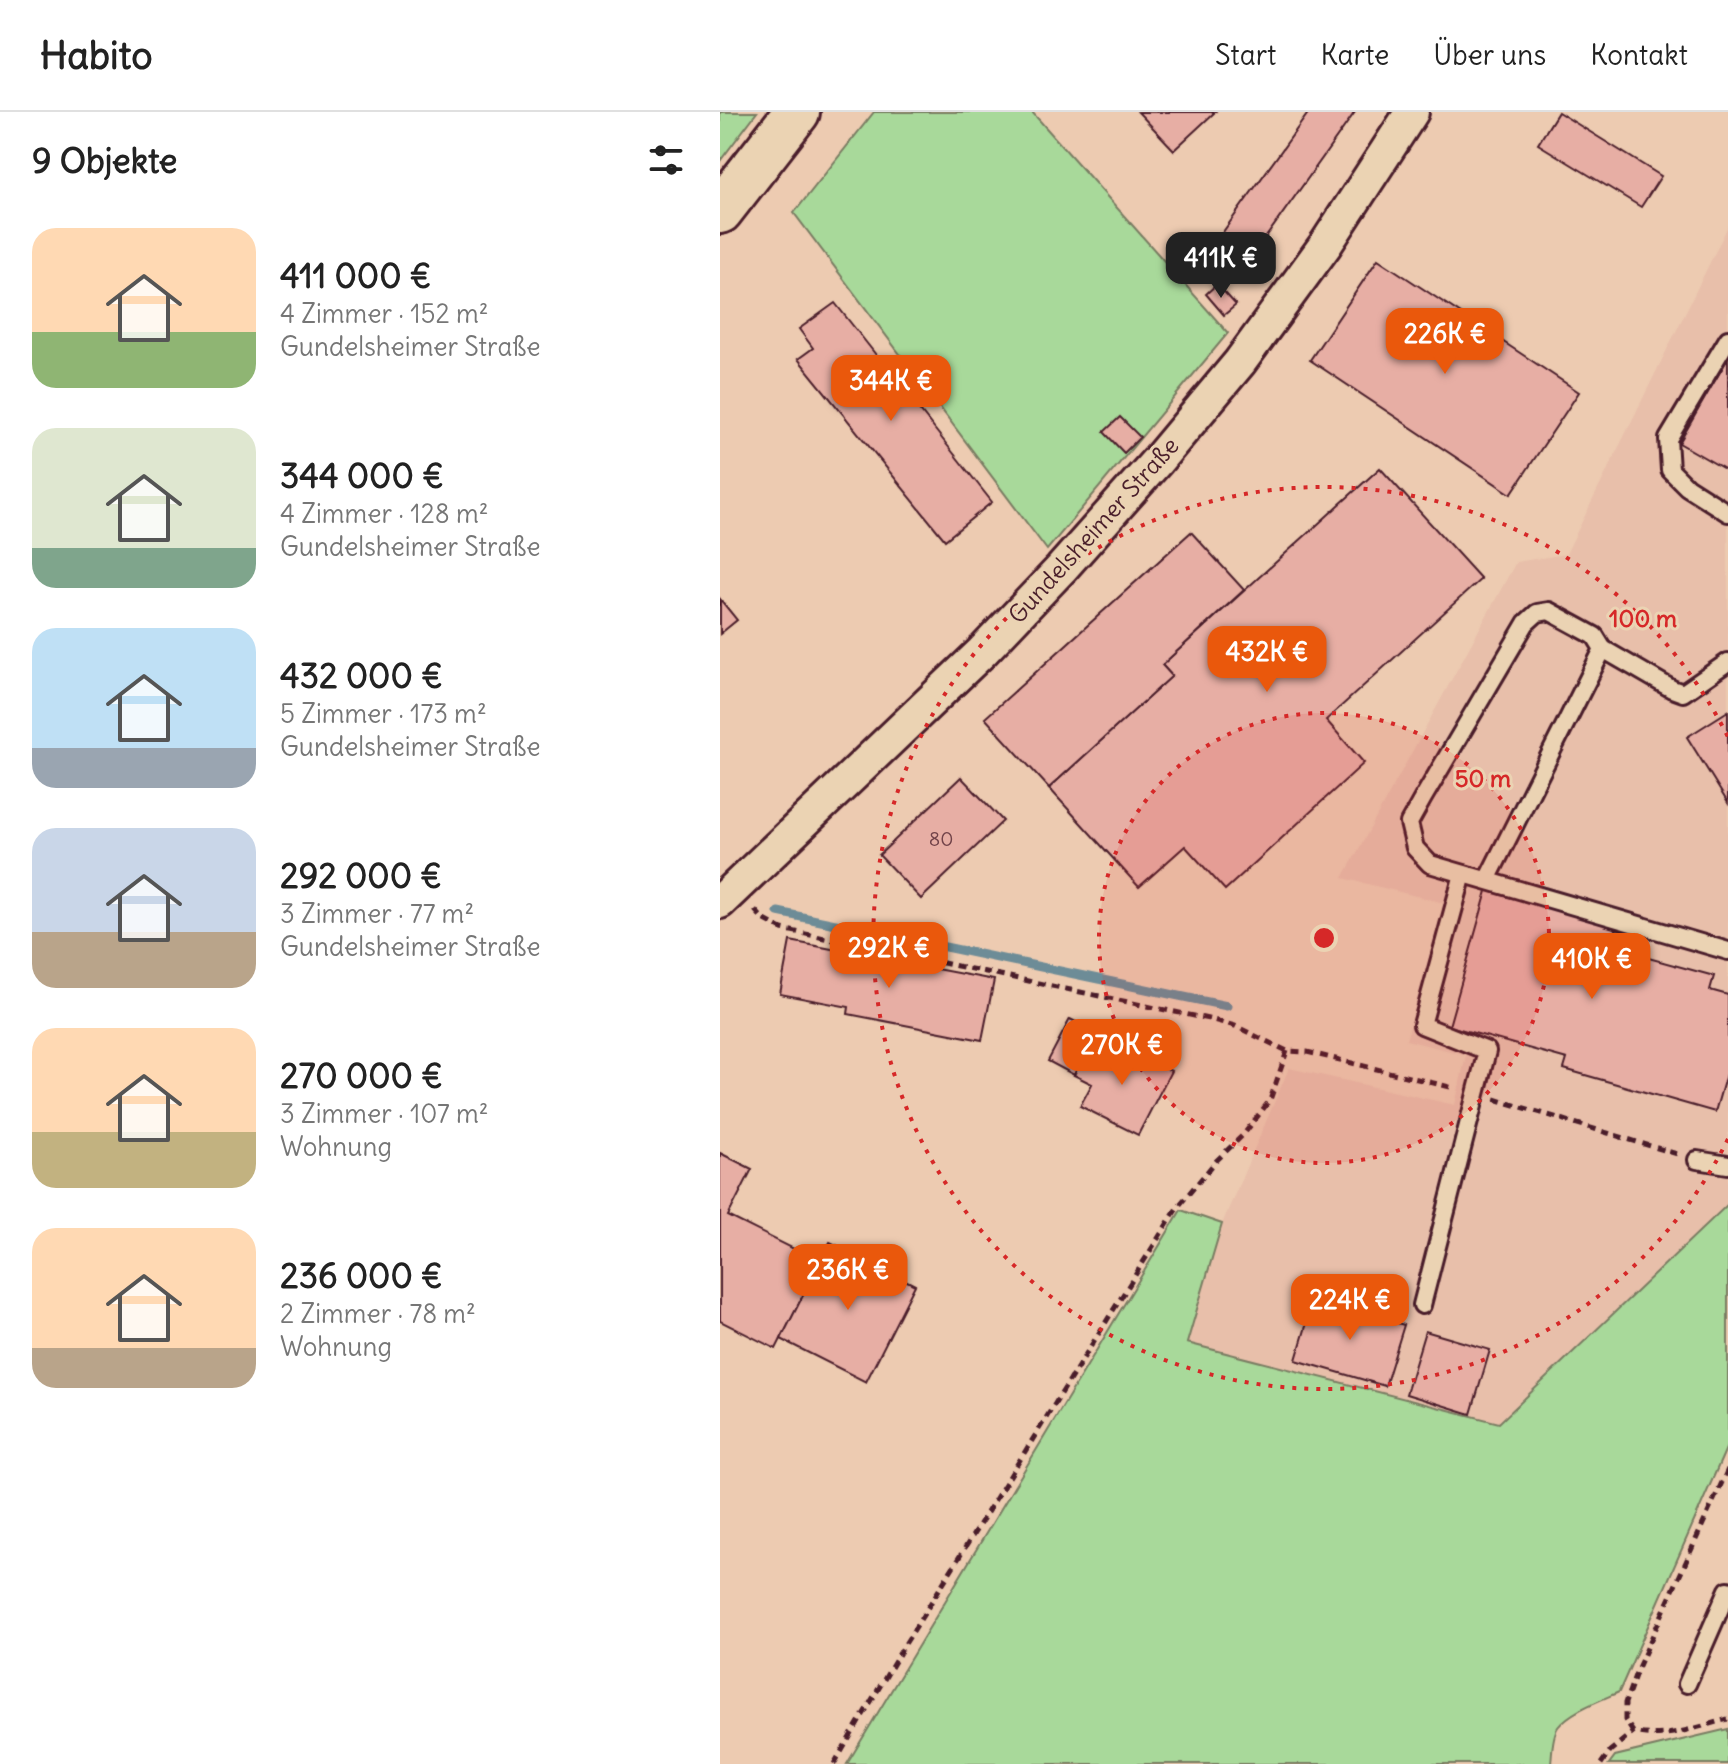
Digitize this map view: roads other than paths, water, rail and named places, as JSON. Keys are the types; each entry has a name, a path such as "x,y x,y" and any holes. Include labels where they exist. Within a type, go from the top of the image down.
{"street":[{"path":"720,211 797,112"},
{"name":"Gundelsheimer Straße","path":"720,902 982,652 1158,460 1240,362 1326,244 1412,112"}],"lane":[{"path":"1728,339 1668,439 1670,470 1687,487 1728,513"},
{"path":"1728,662 1683,693 1603,649 1595,636 1549,611 1537,613 1526,623 1409,823 1415,848 1430,864 1728,951"},
{"path":"1487,880 1603,649"},
{"path":"1422,1305 1487,1051 1422,1025 1463,874"},
{"path":"1697,1160 1728,1165"},
{"path":"1687,1684 1728,1590"}],"waterway":[{"path":"778,912 1227,1006"}]}
